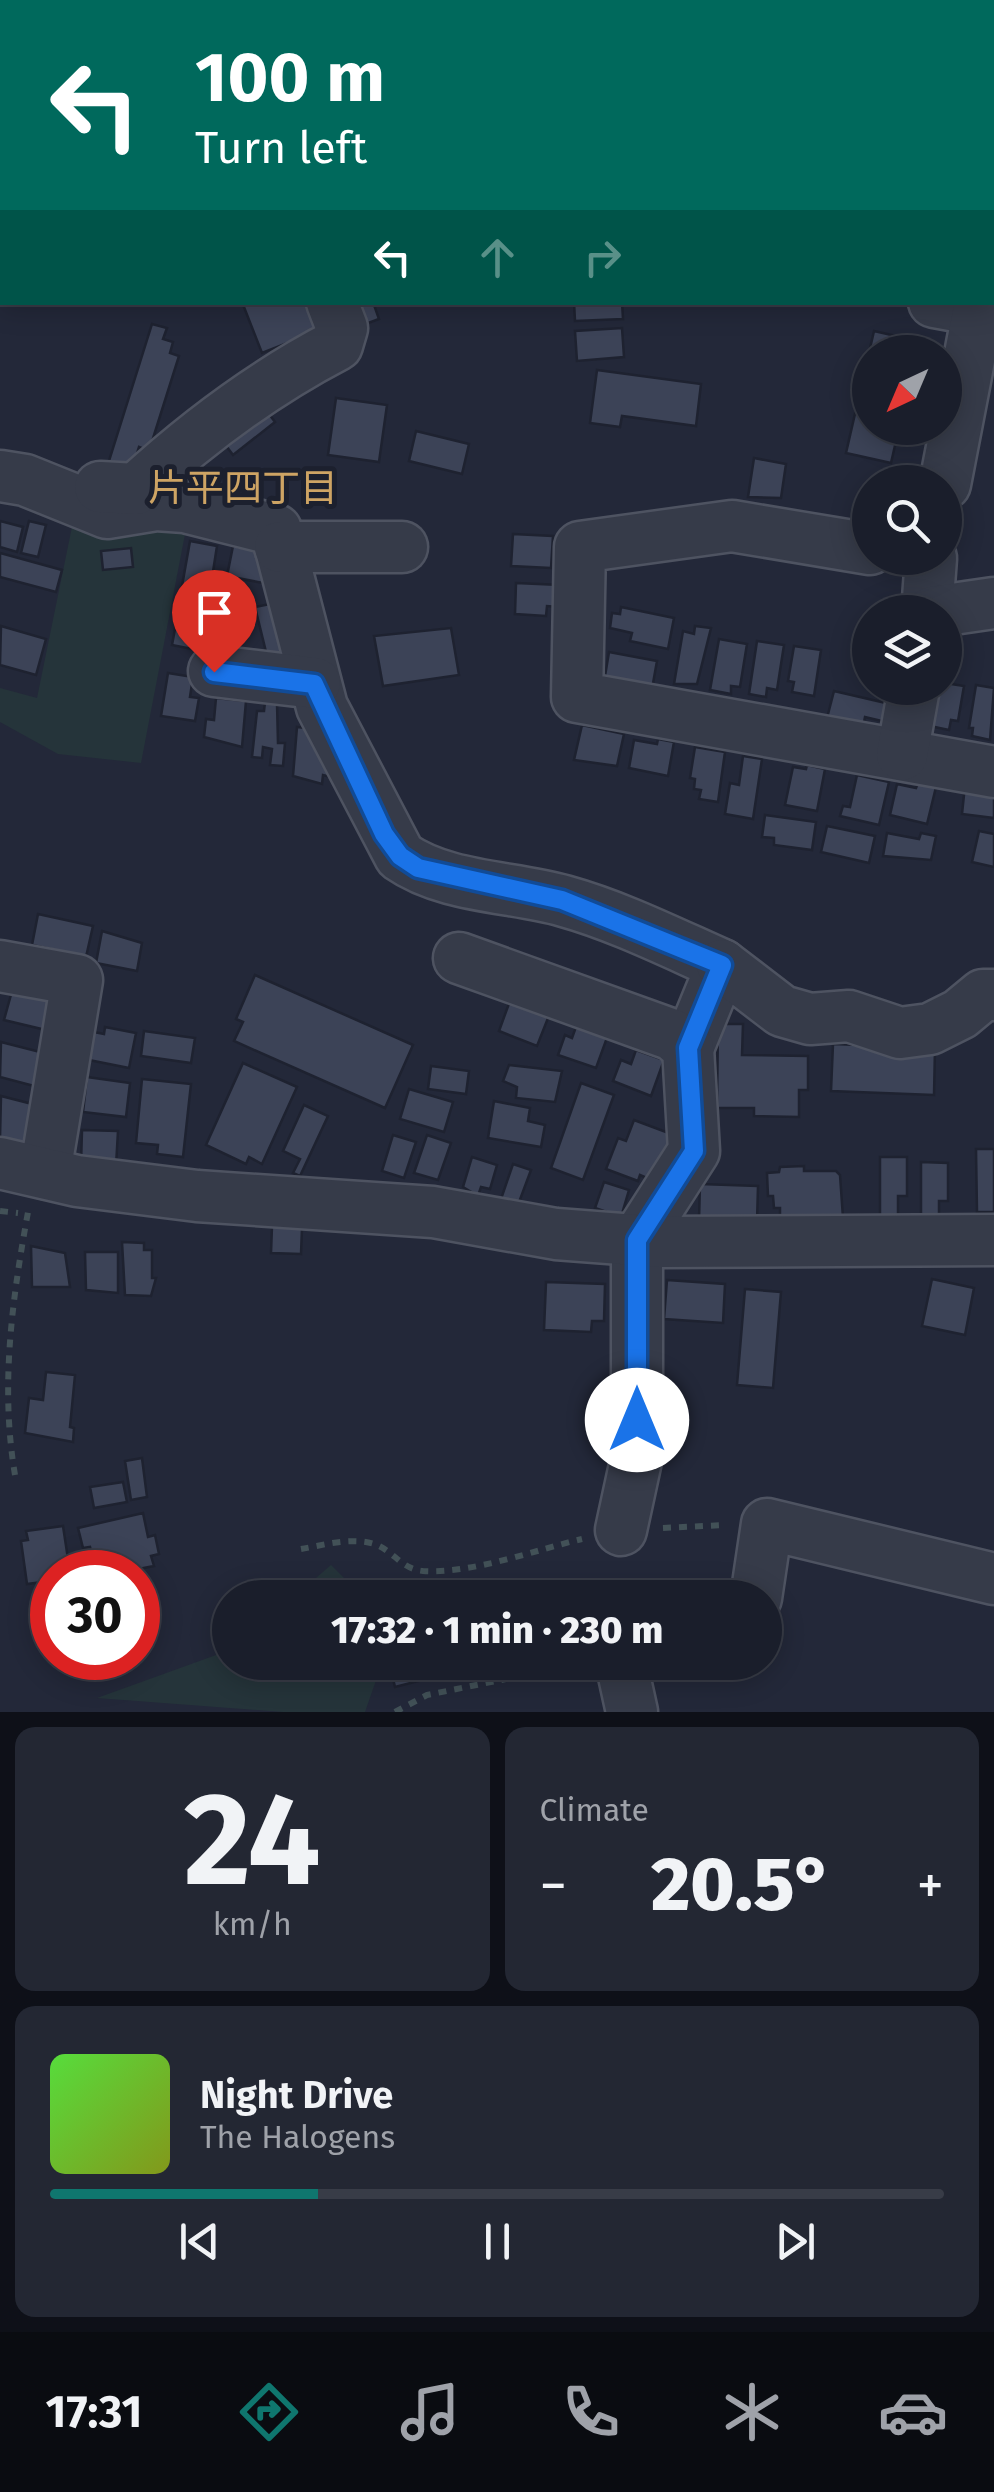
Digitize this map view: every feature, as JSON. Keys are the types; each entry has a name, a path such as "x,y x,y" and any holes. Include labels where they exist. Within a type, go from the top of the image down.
{"street":[{"path":"82,506 100,487 136,489 185,444 271,380 336,345 342,328 333,305"},
{"path":"948,465 969,309"},
{"path":"0,476 25,480 82,506 108,512 156,505 185,507 276,530 318,695 366,786 384,834 400,856 418,868 562,900 722,965 782,1010 810,1019 849,1016 900,1034 930,1029 960,1014 984,995 994,995"},
{"path":"852,546 732,526 580,548 577,696 994,772"},
{"path":"280,546 402,547"},
{"path":"962,608 994,603"},
{"path":"214,672 318,695"},
{"path":"902,755 911,705"},
{"path":"459,958 674,1034 688,1048"},
{"path":"622,1530 637,1456 637,1240 694,1151 688,1048 722,965"},
{"path":"0,966 76,980 24,1183 433,1212 556,1234 637,1240 994,1240"},
{"path":"759,1580 767,1524 994,1580"},
{"path":"624,1680 632,1712"}],"path":[{"path":"15,1475 4,1439 1,1397 24,1183"},
{"path":"301,1548 351,1541 378,1546 402,1565 424,1571 514,1557 622,1530 767,1524"},
{"path":"395,1712 427,1696 502,1680"}],"shaded area":[{"path":"74,517 185,534 141,763 58,754 0,722 0,688 37,698"},
{"path":"331,1565 346,1580 314,1580"},
{"path":"212,1656 212,1680 376,1680 365,1712 283,1712 97,1698 147,1680 160,1680 160,1675"}],"building":[{"path":"243,305 308,305 318,331 262,353"},
{"path":"346,305 374,305 379,319 355,328"},
{"path":"574,305 622,305 623,319 575,321"},
{"path":"152,324 167,328 163,339 173,342 170,353 179,356 149,451 139,447 132,469 109,461"},
{"path":"622,328 624,357 577,361 575,331"},
{"path":"597,370 701,384 696,426 622,416 620,427 590,423"},
{"path":"336,398 387,405 379,462 328,455"},
{"path":"263,406 275,422 233,455 221,439"},
{"path":"852,427 852,445 895,445 891,463 846,453"},
{"path":"416,431 469,444 462,474 409,461"},
{"path":"754,458 786,464 781,498 748,497"},
{"path":"0,521 23,527 17,552 0,547"},
{"path":"29,521 46,525 38,557 21,553"},
{"path":"513,534 553,536 551,568 511,566"},
{"path":"190,541 217,546 210,591 182,586"},
{"path":"233,546 269,553 263,583 227,576"},
{"path":"131,548 133,567 103,570 101,551"},
{"path":"0,553 62,570 56,592 0,577"},
{"path":"516,583 560,585 559,607 547,606 546,616 515,614"},
{"path":"221,591 248,597 244,625 236,623 231,650 211,647"},
{"path":"180,602 206,607 197,650 172,645"},
{"path":"275,603 288,655 268,660 255,607"},
{"path":"621,607 674,618 668,649 630,641 632,633 610,628 612,613 620,614"},
{"path":"1,626 46,639 36,675 0,665"},
{"path":"695,626 711,628 697,684 674,684 683,631 694,634"},
{"path":"451,628 459,675 383,686 374,636"},
{"path":"719,639 747,644 740,687 731,686 731,694 710,690"},
{"path":"757,641 784,645 777,690 767,688 766,697 749,694"},
{"path":"794,646 821,650 814,696 792,692 794,682 788,681"},
{"path":"609,652 657,661 652,689 609,682 605,676"},
{"path":"168,673 193,677 190,697 199,698 195,721 161,716"},
{"path":"976,685 994,688 990,740 972,736 973,728 969,728"},
{"path":"834,691 852,695 852,705 890,705 886,722 865,717 863,727 827,718"},
{"path":"216,698 246,701 242,747 204,737 206,719 214,720"},
{"path":"265,702 277,703 278,743 285,743 283,766 270,765 272,749 263,747 262,758 252,757 257,711 264,711"},
{"path":"929,705 961,705 958,721 951,720 949,730 925,725"},
{"path":"582,725 624,734 617,766 574,760"},
{"path":"297,727 306,728 331,777 323,775 322,784 293,776"},
{"path":"658,739 674,742 668,776 629,768 634,740 657,744"},
{"path":"695,747 725,752 718,802 699,799 701,790 694,789 695,779 690,778"},
{"path":"743,756 762,759 753,819 725,814 730,783 739,785"},
{"path":"807,765 825,769 817,811 785,805 793,767 806,769"},
{"path":"857,775 889,782 879,825 840,816 843,806 850,807"},
{"path":"918,783 936,787 927,824 890,815 897,784 916,788"},
{"path":"965,785 994,788 994,818 962,814"},
{"path":"765,815 816,822 812,850 774,845 774,838 762,837"},
{"path":"827,826 875,836 869,863 821,852"},
{"path":"979,831 994,834 994,867 972,862"},
{"path":"887,833 919,839 921,833 936,836 931,860 883,856"},
{"path":"38,914 93,926 86,957 32,945"},
{"path":"102,931 142,943 137,971 96,963"},
{"path":"255,975 413,1045 385,1108 234,1041 243,1022 236,1019"},
{"path":"12,991 57,1002 50,1031 4,1020"},
{"path":"511,998 550,1013 537,1046 499,1031"},
{"path":"577,1024 608,1035 596,1068 558,1055 565,1035 572,1038"},
{"path":"718,1024 743,1024 742,1055 808,1056 808,1090 799,1090 799,1117 754,1116 754,1108 717,1108"},
{"path":"105,1027 136,1033 129,1068 89,1060 94,1032 104,1034"},
{"path":"144,1031 195,1038 191,1063 141,1056"},
{"path":"1,1042 48,1054 34,1086 0,1077"},
{"path":"833,1044 935,1048 934,1095 831,1091"},
{"path":"636,1050 664,1060 651,1096 613,1081 621,1060 631,1064"},
{"path":"243,1063 297,1087 262,1164 249,1157 246,1164 206,1145"},
{"path":"509,1065 562,1071 555,1102 516,1098 517,1087 503,1081"},
{"path":"431,1066 469,1071 466,1094 428,1089"},
{"path":"87,1077 130,1083 126,1117 83,1112"},
{"path":"142,1079 191,1084 183,1157 157,1154 158,1145 136,1143"},
{"path":"581,1083 614,1095 583,1180 551,1168"},
{"path":"409,1089 453,1102 444,1132 400,1119"},
{"path":"1,1096 40,1106 30,1145 0,1138"},
{"path":"494,1101 530,1108 528,1121 545,1125 541,1147 488,1138"},
{"path":"304,1105 328,1116 300,1176 293,1173 300,1159 283,1151"},
{"path":"634,1120 674,1135 656,1182 640,1175 638,1181 606,1169 618,1138 626,1141"},
{"path":"82,1130 118,1131 116,1166 81,1164"},
{"path":"393,1135 416,1142 404,1178 382,1171"},
{"path":"427,1135 451,1143 438,1180 414,1173"},
{"path":"976,1149 994,1149 994,1212 977,1212"},
{"path":"472,1157 497,1165 490,1189 481,1187 478,1196 463,1187"},
{"path":"880,1157 907,1157 907,1196 898,1196 898,1218 880,1218"},
{"path":"921,1162 948,1163 948,1201 939,1201 939,1218 921,1218"},
{"path":"513,1164 531,1170 518,1205 501,1199"},
{"path":"804,1166 804,1171 836,1171 840,1175 843,1218 780,1219 780,1208 774,1208 773,1196 768,1196 767,1173 779,1172 780,1167"},
{"path":"604,1182 629,1190 621,1217 595,1208"},
{"path":"700,1184 758,1186 757,1222 699,1221"},
{"path":"272,1226 302,1228 301,1254 271,1253"},
{"path":"122,1242 144,1243 144,1250 152,1250 152,1278 156,1278 151,1296 125,1295"},
{"path":"31,1246 65,1253 70,1287 32,1287"},
{"path":"85,1252 118,1252 118,1293 86,1290"},
{"path":"932,1279 974,1288 965,1335 922,1326"},
{"path":"667,1280 725,1284 723,1323 664,1319"},
{"path":"546,1282 605,1284 604,1321 592,1321 591,1332 544,1330"},
{"path":"745,1289 781,1292 773,1388 737,1385"},
{"path":"46,1372 75,1375 70,1427 74,1428 73,1442 25,1433 29,1398 43,1400"},
{"path":"142,1458 147,1497 131,1500 125,1461"},
{"path":"123,1482 127,1502 94,1508 90,1487"},
{"path":"143,1513 148,1537 155,1535 158,1550 83,1548 78,1528"},
{"path":"63,1526 67,1550 30,1550 27,1584 21,1541 28,1540 26,1531"},
{"path":"393,1680 422,1680 395,1687"}],"district":[{"name":"片平四丁目","path":"243,488"}],"route":[{"path":"214,672 314,684 322,707 366,786 384,834 400,856 418,868 562,900 722,965 688,1048 694,1151 637,1240 637,1420"}]}
